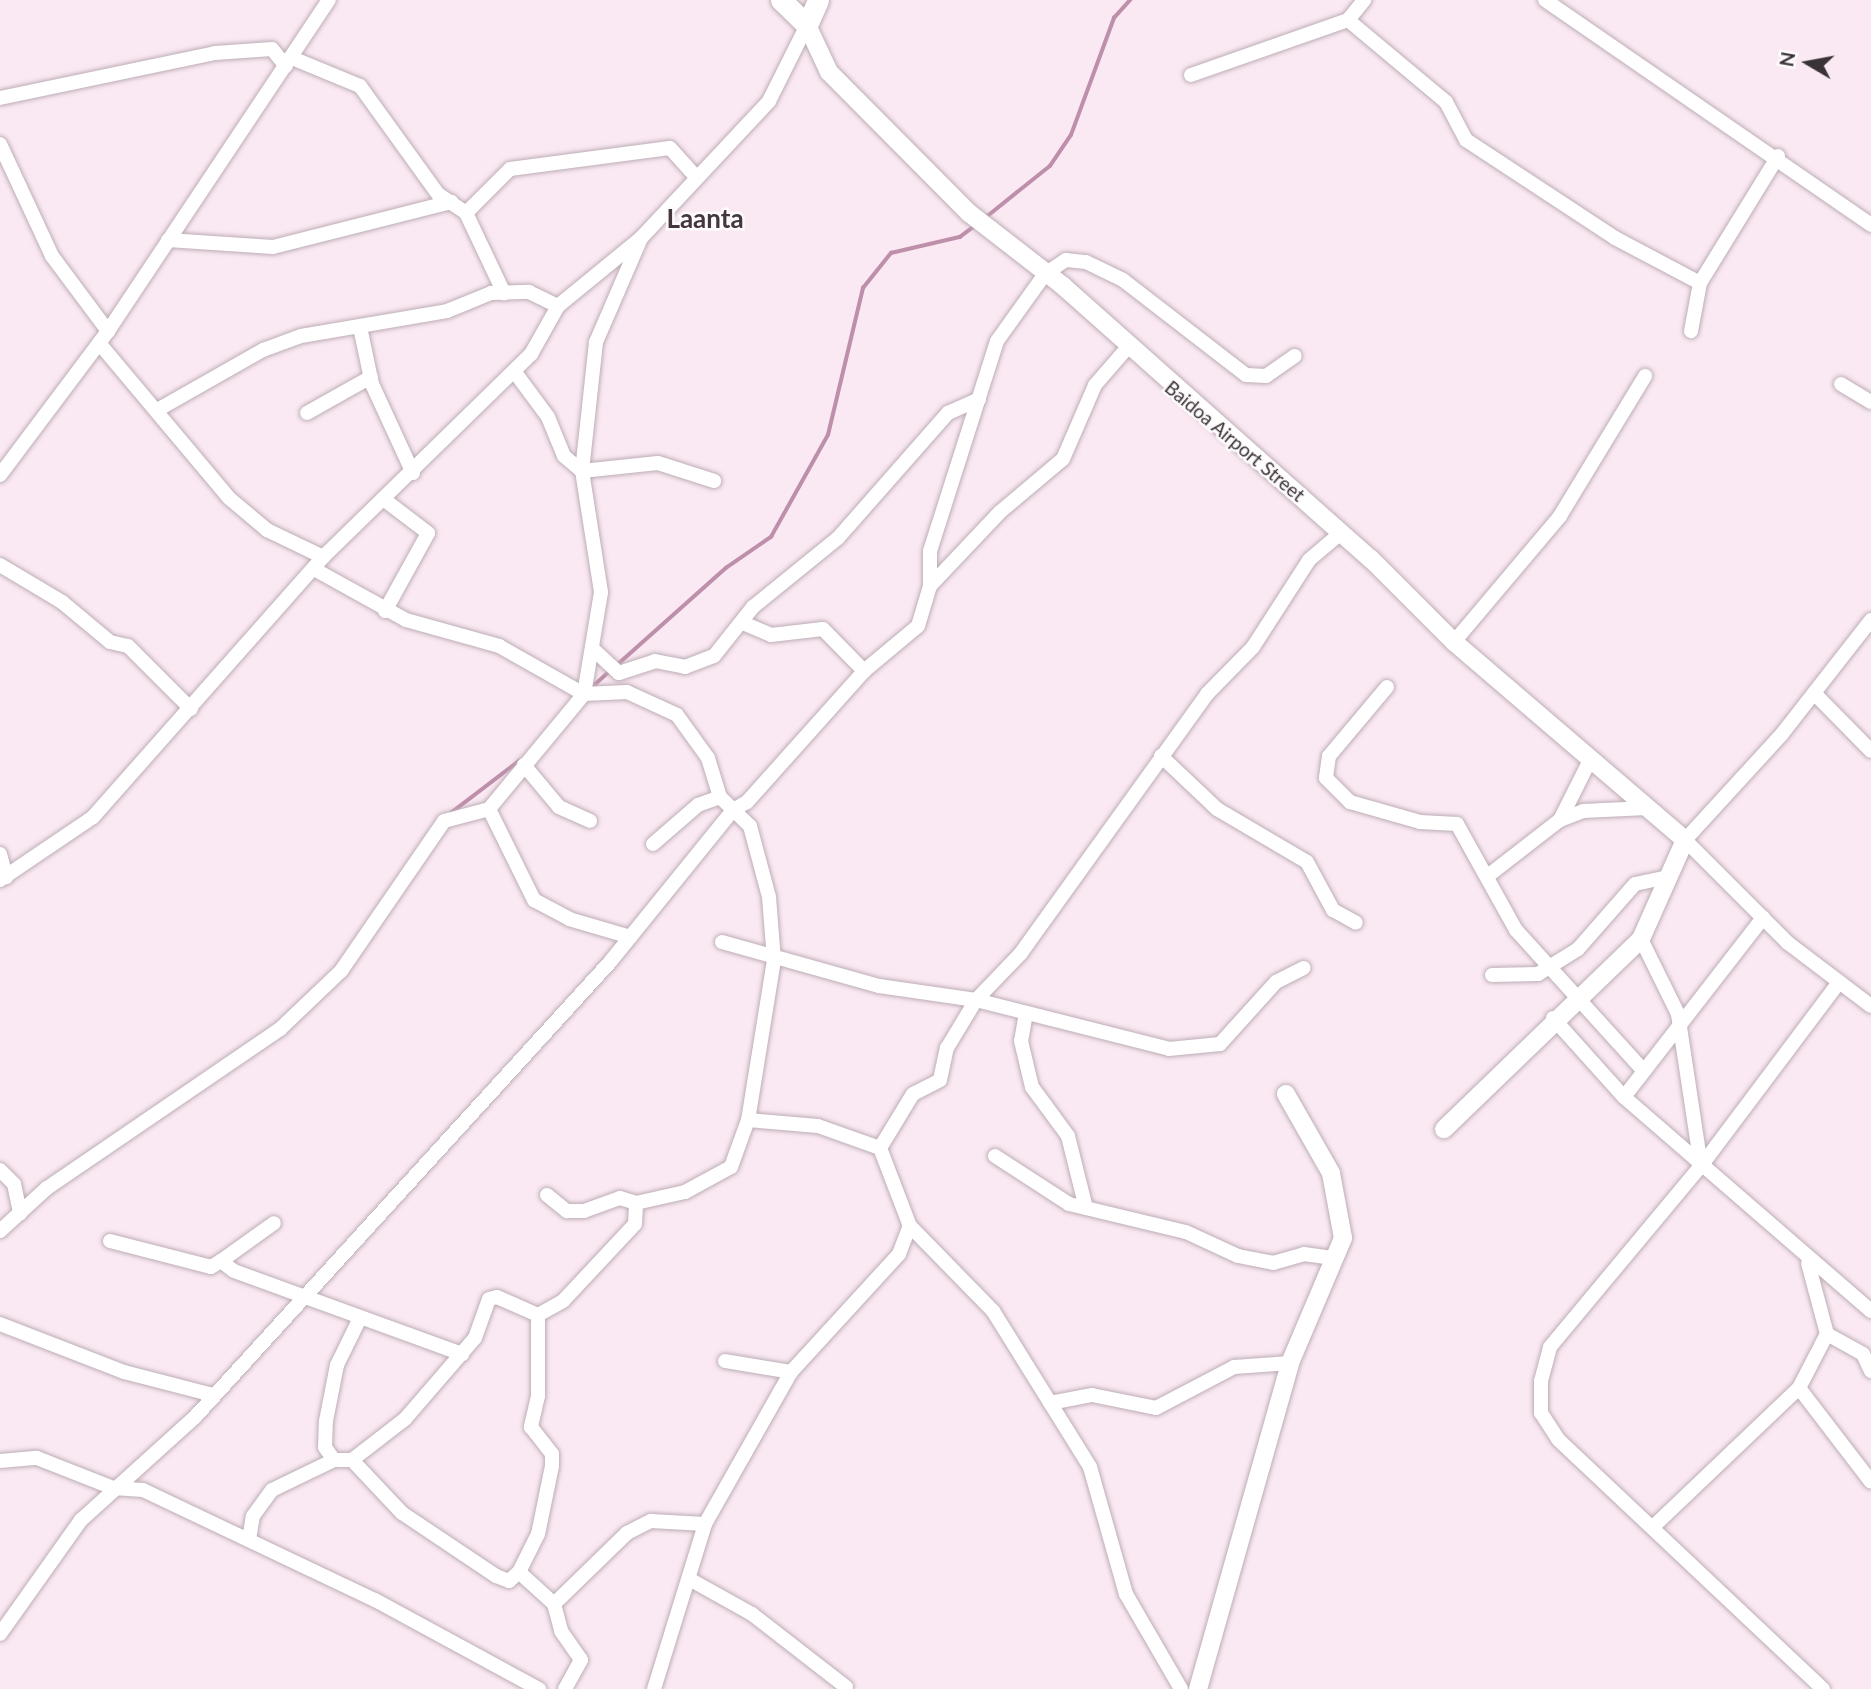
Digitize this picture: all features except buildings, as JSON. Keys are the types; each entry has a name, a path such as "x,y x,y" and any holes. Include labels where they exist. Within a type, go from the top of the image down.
{"main road":[{"path":"781,0 807,26 818,0"}],"street":[{"path":"0,475 103,337 329,0"},
{"path":"1191,75 1348,20 1364,0"},
{"path":"1545,0 1778,156 1871,225"},
{"path":"1348,20 1446,102 1466,141 1615,238 1700,283"},
{"path":"0,854 3,879 93,817 191,709 323,556 386,501 514,371 558,306 641,238 769,101 807,26"},
{"name":"Baidoa Airport Street","path":"807,26 829,72 969,213 1045,274 1342,532 1454,642 1685,840"},
{"path":"0,98 215,53 272,49 289,62 360,86 451,202 466,213 504,293"},
{"path":"0,144 52,256 103,337 159,409 182,450 229,498 267,530 323,556"},
{"path":"466,213 510,169 670,148 697,178"},
{"path":"1691,331 1700,283 1778,156"},
{"path":"168,240 272,247 451,202"},
{"path":"0,1231 20,1213 280,1030 341,971 444,821 489,809 584,694 601,592 582,471 596,342 641,238"},
{"path":"0,1634 81,1520 113,1488 149,1464 305,1298 630,937 733,810 747,802 864,671 918,626 930,586 930,551 997,341 1045,274 1066,260 1086,262 1123,280 1246,375 1266,376 1296,356"},
{"path":"159,409 262,350 302,336 360,327 504,293 529,292 558,306"},
{"path":"360,327 371,377 413,473"},
{"path":"930,586 1000,512 1063,459 1095,385 1128,347"},
{"path":"514,371 548,417 564,456 582,471 658,463 715,481"},
{"path":"1454,642 1560,516 1646,376"},
{"path":"307,413 371,377"},
{"path":"1841,384 1871,402"},
{"path":"619,673 655,661 685,667 714,656 743,623 753,607 838,538 948,414 979,399"},
{"path":"385,611 428,533 386,501"},
{"path":"1307,502 1322,526 1321,548"},
{"path":"880,1148 913,1094 940,1080 947,1048 976,1000 1021,953 1161,756 1253,647 1321,548 1342,532"},
{"path":"0,565 62,602 110,642 128,646 191,709"},
{"path":"314,569 385,611 499,646 584,694 627,692 677,715 708,758 720,797 760,847 774,960 748,1120 731,1167 685,1192 636,1203 620,1199 567,1211 547,1195"},
{"path":"1444,1129 1553,1018 1641,939 1664,878 1685,840 1814,693 1871,620"},
{"path":"743,623 771,635 823,629 864,671"},
{"path":"593,649 619,673 627,692"},
{"path":"1387,687 1329,756 1326,778 1350,802 1420,822 1457,824 1489,875 1516,930 1551,966 1573,1000 1644,1071"},
{"path":"1814,693 1871,751"},
{"path":"1161,756 1217,809 1307,862 1333,909 1356,923"},
{"path":"1560,820 1590,760"},
{"path":"524,765 559,807 590,821"},
{"path":"653,844 698,805 720,797"},
{"path":"1489,875 1560,820 1583,811 1647,808"},
{"path":"489,809 534,900 569,919 630,937"},
{"path":"1685,840 1763,918 1871,1006"},
{"path":"1492,975 1538,974 1578,949 1635,884 1664,878"},
{"path":"1624,1097 1763,918"},
{"path":"1641,939 1679,1026 1702,1166"},
{"path":"722,942 774,960 879,986 976,1000 1152,1046 1220,1044 1276,982 1304,968"},
{"path":"1824,1689 1655,1525 1558,1439 1541,1413 1541,1381 1550,1347 1702,1166 1839,982"},
{"path":"1026,1013 1021,1041 1032,1087 1068,1136 1086,1208"},
{"path":"1553,1018 1624,1097 1808,1263 1871,1311"},
{"path":"1198,1689 1290,1363 1331,1258 1343,1238 1331,1173 1286,1094"},
{"path":"748,1120 818,1126 880,1148 910,1226 993,1311 1090,1467 1126,1594 1181,1689"},
{"path":"995,1156 1052,1196 1086,1208 1186,1232 1259,1262 1304,1254 1331,1258"},
{"path":"0,1170 14,1184 20,1213"},
{"path":"538,1315 584,1282 635,1224 636,1203"},
{"path":"110,1241 211,1267 274,1223"},
{"path":"654,1689 691,1580 705,1524 791,1372 899,1254 910,1226"},
{"path":"221,1261 305,1298 463,1354"},
{"path":"1655,1525 1799,1388 1827,1334 1808,1263"},
{"path":"249,1540 253,1516 272,1490 334,1460 352,1460 405,1419 463,1354 489,1299 497,1297 538,1315"},
{"path":"352,1460 402,1513 496,1576 509,1581 519,1572 538,1534 552,1466 552,1454 531,1427 538,1396 538,1315"},
{"path":"334,1460 325,1447 326,1421 337,1365 359,1318"},
{"path":"0,1324 124,1372 213,1395"},
{"path":"1827,1334 1863,1354 1871,1371"},
{"path":"725,1361 791,1372"},
{"path":"1050,1403 1092,1395 1156,1408 1234,1367 1290,1363"},
{"path":"1799,1388 1871,1482"},
{"path":"0,1461 37,1458 113,1488 143,1490 249,1540 539,1689"},
{"path":"554,1604 627,1533 651,1521 705,1524"},
{"path":"519,1572 554,1604 561,1631 581,1660 565,1689"},
{"path":"691,1580 752,1614 846,1687"}],"waterway":[{"path":"985,218 1050,166 1071,135 1114,18 1130,0"},
{"path":"617,665 726,568 771,537 828,435 863,288 891,253 960,237 976,225"},
{"path":"591,688 611,670"},
{"path":"451,813 519,761"}],"district":[{"name":"Laanta","path":"705,219"}]}
